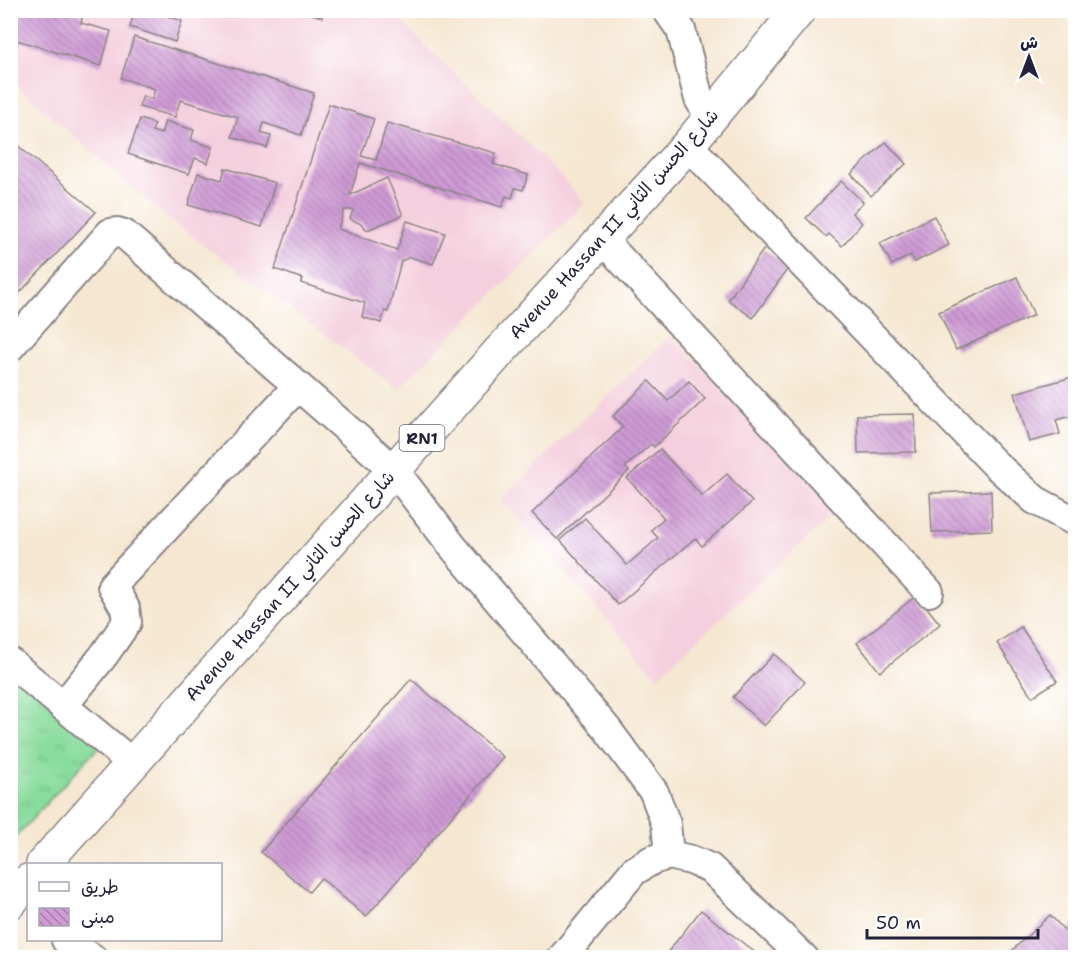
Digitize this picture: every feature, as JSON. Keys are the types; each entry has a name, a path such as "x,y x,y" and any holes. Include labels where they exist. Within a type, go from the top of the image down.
{"main road":[{"name":"Avenue Hassan II شارع الحسن الثاني","path":"44,863 394,470 688,145 799,10"},
{"path":"11,901 27,882"}],"street":[{"path":"668,10 681,30 699,99 713,116"},
{"path":"688,145 995,464 1035,500 1076,522"},
{"path":"10,347 110,233 124,234 394,470 453,547 607,729 654,792 666,824 669,855"},
{"path":"602,239 929,592"},
{"path":"63,706 104,656 127,622 125,608 112,586 298,386"},
{"path":"10,662 132,763"},
{"path":"562,957 634,871 652,860 669,855 691,860 710,868 804,957"},
{"path":"11,901 27,912"},
{"path":"69,941 92,957"}],"shaded area":[{"path":"11,11 390,11 553,168 585,203 398,389 169,219 11,81"},
{"path":"671,335 838,510 657,677 501,499"}],"green space":[{"path":"10,665 103,742 11,842 10,842"}],"building":[{"path":"10,10 65,10 83,14 81,23 111,31 101,66 10,38"},
{"path":"135,10 149,10 182,21 175,42 130,27"},
{"path":"298,10 323,10 322,17"},
{"path":"134,37 314,93 301,135 264,123 261,133 271,136 267,148 232,137 238,117 180,100 175,117 139,107 143,96 152,99 155,89 121,78"},
{"path":"329,104 374,119 361,156 376,160 387,123 496,153 493,164 528,175 523,190 515,188 512,198 506,196 502,207 360,163 350,195 387,178 403,215 367,230 362,224 350,219 353,210 344,210 338,229 397,250 407,221 445,233 433,264 410,257 401,261 388,312 385,311 381,323 362,317 365,303 301,283 303,279 275,269"},
{"path":"140,119 155,124 152,131 161,134 165,121 194,130 191,140 213,147 208,163 195,158 189,174 128,154"},
{"path":"10,139 96,212 10,303"},
{"path":"886,142 906,164 871,196 851,174"},
{"path":"225,168 275,183 262,227 188,205 198,173 222,180"},
{"path":"841,181 863,202 852,213 862,223 842,246 829,234 826,237 806,218"},
{"path":"934,216 949,245 915,262 911,255 892,265 880,243"},
{"path":"764,249 789,267 753,318 728,300"},
{"path":"1017,277 1034,315 956,350 939,312"},
{"path":"1076,376 1076,415 1056,420 1060,434 1029,442 1015,393"},
{"path":"649,381 668,401 689,381 705,399 654,447 651,444 625,467 629,471 557,539 532,513 623,427 613,416"},
{"path":"915,414 916,452 858,453 857,415"},
{"path":"660,449 702,496 727,474 752,502 702,546 695,538 618,605 560,540 585,518 627,565 658,538 651,530 664,518 627,478"},
{"path":"991,491 992,530 932,532 930,493"},
{"path":"917,595 940,624 880,672 857,643"},
{"path":"1021,627 1057,681 1032,697 997,643"},
{"path":"774,654 805,682 764,726 733,697"},
{"path":"411,679 503,757 366,917 321,878 309,892 261,852"},
{"path":"701,910 762,958 663,958"},
{"path":"1050,915 1066,932 1076,923 1076,958 1004,958"}]}
